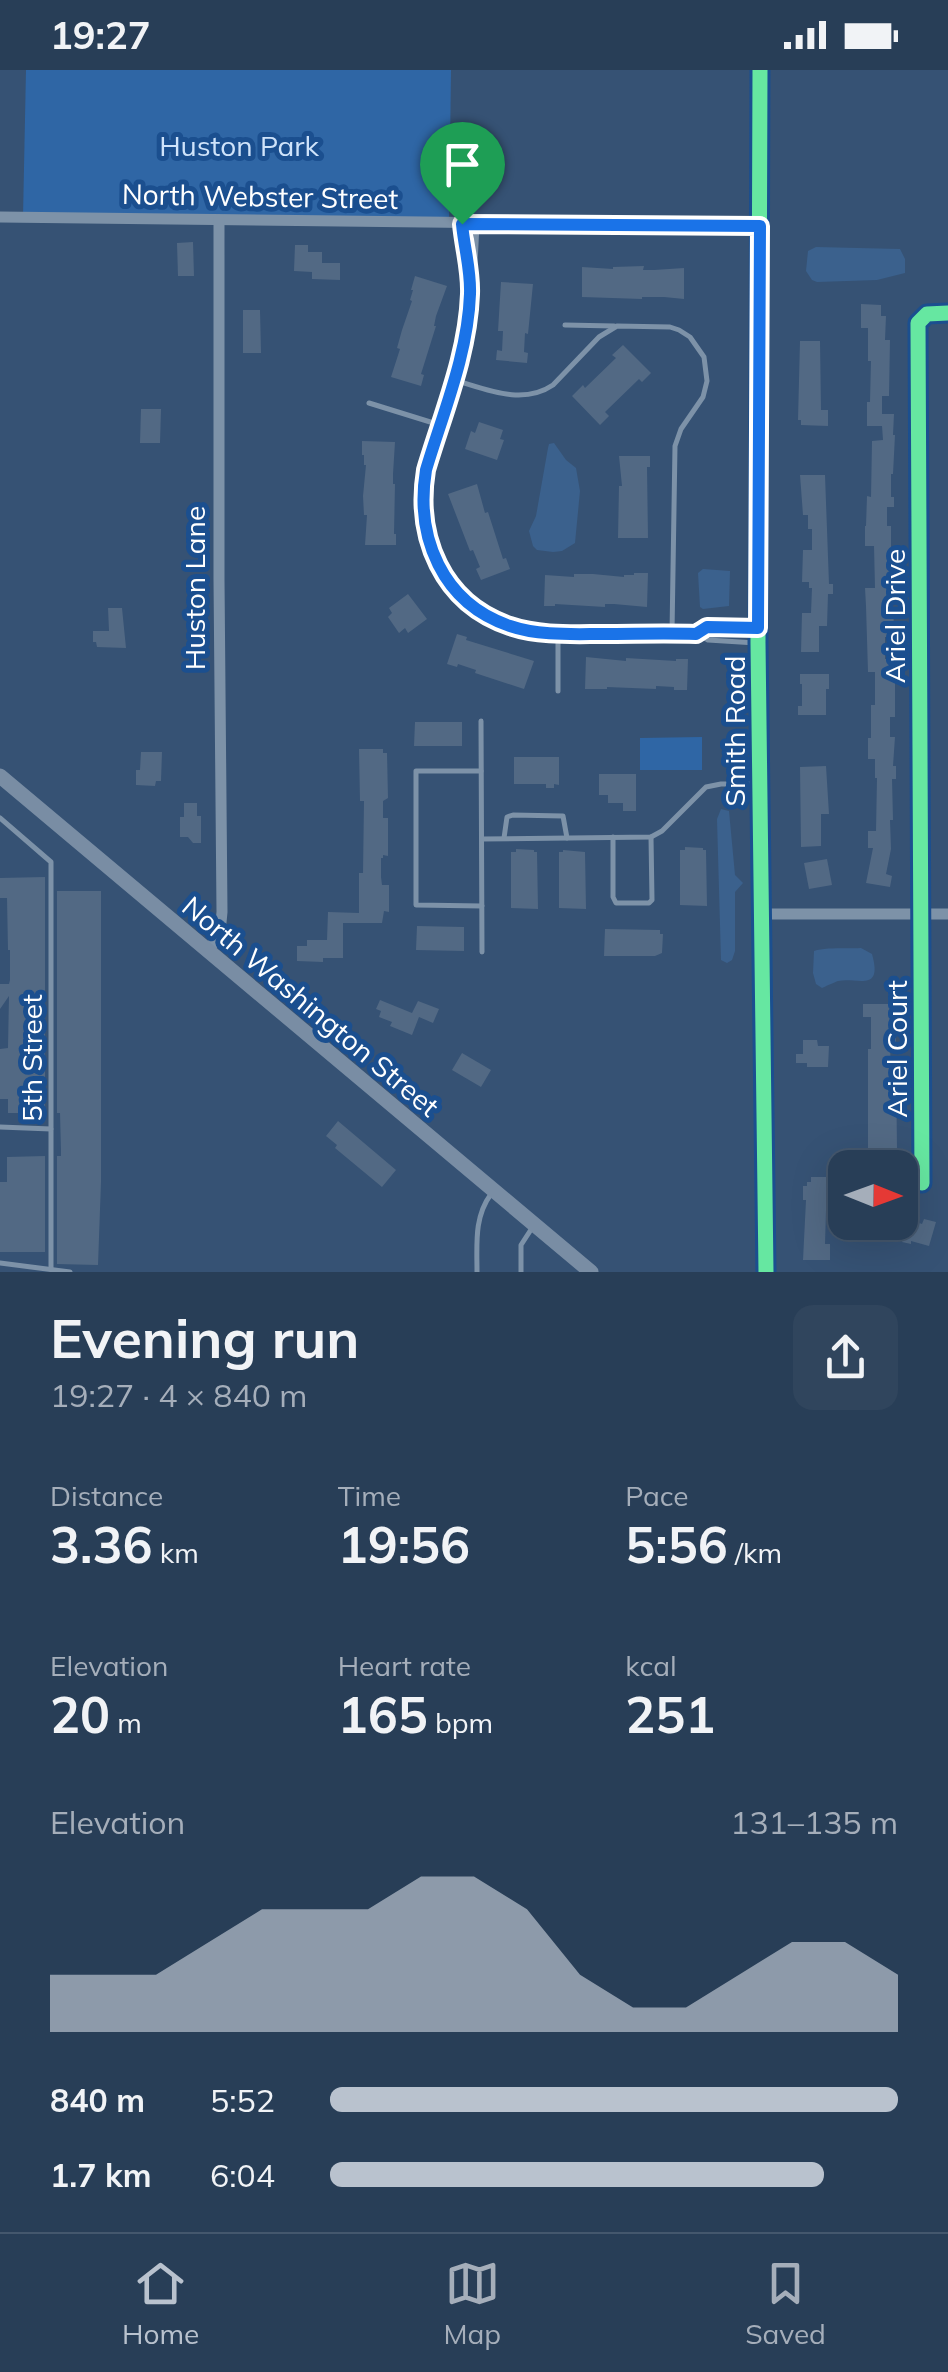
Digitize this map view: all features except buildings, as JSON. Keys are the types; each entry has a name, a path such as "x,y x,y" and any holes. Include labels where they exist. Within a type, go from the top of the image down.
{"main road":[{"name":"North Washington Street","path":"0,776 591,1272"}],"street":[{"name":"Smith Road","path":"760,70 758,643 766,1272"},
{"name":"North Webster Street","path":"0,217 760,226"},
{"name":"Huston Lane","path":"208,951 220,932 222,912 219,220"},
{"name":"Ariel Drive","path":"921,914 918,324 927,314 948,314"},
{"path":"760,914 948,914"},
{"name":"Ariel Court","path":"921,914 922,1183"}],"lane":[{"path":"462,224 470,273 466,337 423,490 423,514 438,567 461,598 511,626 558,634 696,634 708,640 758,643"},
{"path":"470,273 475,264 478,224"},
{"path":"565,325 670,327 690,337 704,357 704,397 681,429 675,446 672,633"},
{"path":"454,380 509,396 546,390 599,337 617,326"},
{"path":"370,403 440,425"},
{"path":"696,634 707,627 758,628"},
{"path":"558,634 558,691"},
{"path":"481,722 482,952"},
{"path":"481,772 416,771 416,905 482,906"},
{"path":"482,839 651,837 706,787 760,784"},
{"path":"504,838 504,822 512,815 564,816 567,838"},
{"name":"5th Street","path":"0,818 51,862 51,1270"},
{"path":"613,837 613,897 616,903 632,904 652,900 651,837"},
{"path":"0,1127 51,1129"},
{"path":"477,1272 478,1223 493,1192"},
{"path":"521,1272 522,1245 534,1226"},
{"path":"0,1263 70,1272"}],"green space":[{"name":"Huston Park","path":"26,70 451,70 449,224 23,217"},
{"path":"702,737 702,770 640,770 640,738"}],"shaded area":[{"path":"816,247 900,249 905,273 877,280 817,282 806,271 808,251"},
{"path":"554,443 576,468 580,491 575,543 553,552 537,550 529,531 536,516 549,444"},
{"path":"703,569 730,571 729,606 700,607 698,573"},
{"path":"721,809 729,811 735,875 743,883 735,892 735,951 727,963 721,960 717,819"},
{"path":"861,948 872,954 871,979 838,981 822,988 816,984 814,951"}],"cycle path":[{"path":"760,70 758,643 766,1272"},
{"path":"922,1183 918,323 927,314 948,313"}],"route":[{"path":"462,224 760,226 758,628 707,627 696,634 558,634 511,626 461,598 448,582 430,547 423,490 466,337 470,273 462,224"}]}
